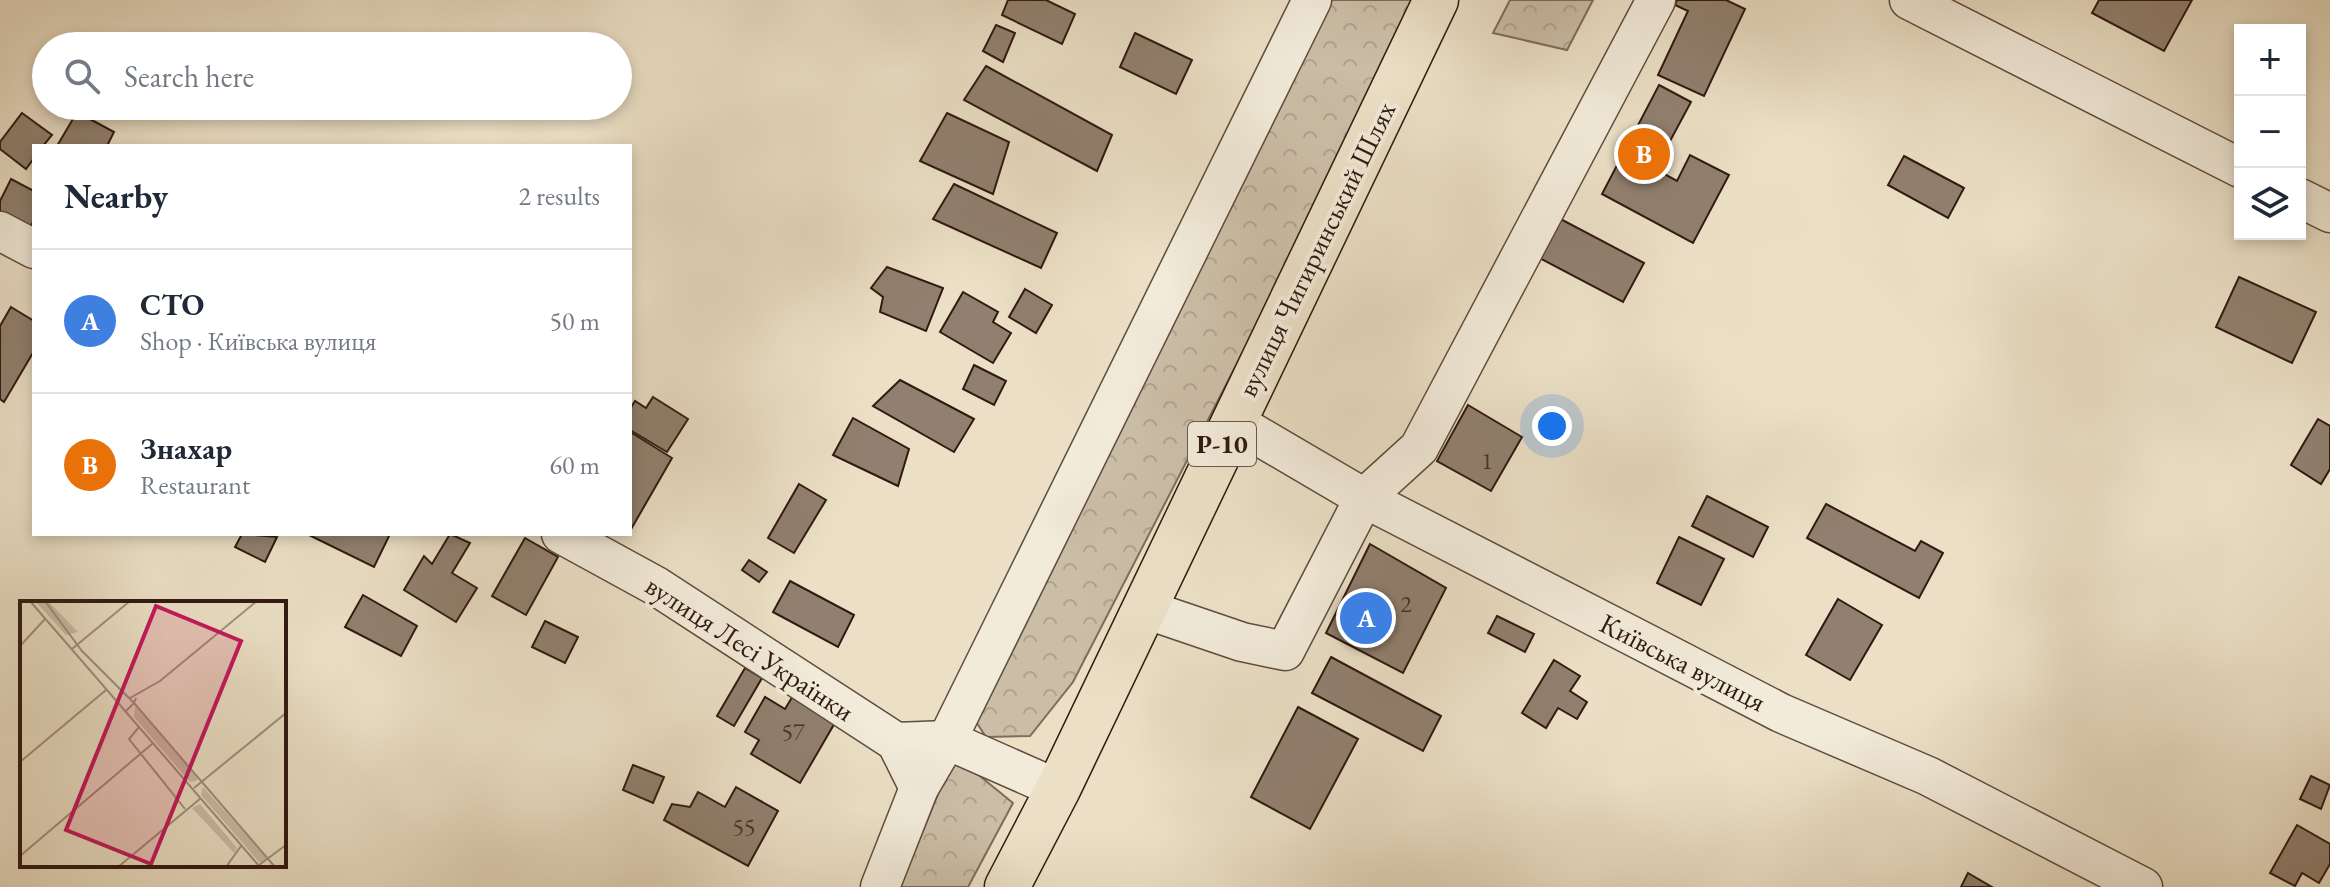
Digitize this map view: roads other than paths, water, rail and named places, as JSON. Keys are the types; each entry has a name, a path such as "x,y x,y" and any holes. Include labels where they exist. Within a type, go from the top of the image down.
{"main road":[{"name":"вулиця Чигиринський Шлях","path":"1007,887 1058,789 1142,608 1436,0"}],"street":[{"path":"880,887 919,788 947,740 1312,0"},
{"path":"1142,608 1242,642 1285,651 1364,498 1419,448 1656,0"},
{"path":"1909,0 2234,165"},
{"path":"2306,201 2330,213"},
{"path":"0,231 32,248"},
{"name":"Київська вулиця","path":"1233,421 1364,498 1781,713 1928,776 2143,887"},
{"name":"вулиця Лесі Українки","path":"565,536 656,586 896,742"},
{"path":"919,788 896,742 947,740 1058,789"}],"place":[{"name":"Знахар","path":"1644,154"},
{"name":"СТО","path":"1366,618"}]}
